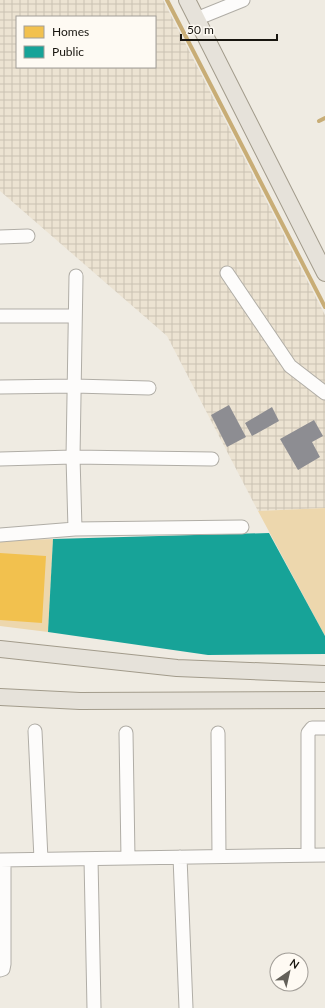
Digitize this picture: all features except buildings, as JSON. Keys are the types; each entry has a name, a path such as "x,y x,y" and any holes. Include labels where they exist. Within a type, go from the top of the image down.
{"main road":[{"path":"187,0 323,264"},
{"path":"0,649 177,668 325,674"},
{"path":"0,697 80,701 325,700"}],"street":[{"path":"196,19 243,0"},
{"path":"0,237 28,236"},
{"path":"227,273 290,366 325,393"},
{"path":"75,530 73,457 76,276"},
{"path":"0,316 75,316"},
{"path":"0,387 74,386 150,388"},
{"path":"0,459 73,457 212,459"},
{"path":"0,535 75,530 242,527"},
{"path":"308,855 308,733 312,728 325,728"},
{"path":"35,731 41,860"},
{"path":"126,733 128,858"},
{"path":"218,734 219,856"},
{"path":"0,970 4,964 2,860 325,855"},
{"path":"180,857 186,1008"},
{"path":"91,859 94,1008"}],"shaded area":[{"path":"0,0 163,0 325,315 325,508 258,511 167,336 0,191"},
{"path":"325,508 325,636 258,511"},
{"path":"53,539 48,632 0,626 0,541"}],"waterway":[{"path":"167,0 325,307"},
{"path":"319,121 325,118"}]}
